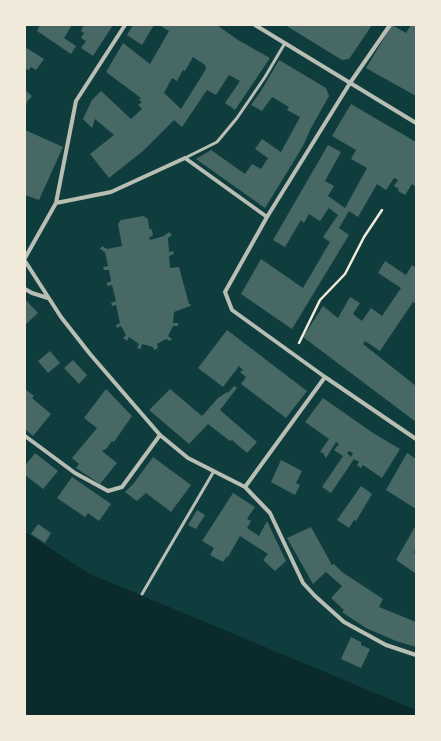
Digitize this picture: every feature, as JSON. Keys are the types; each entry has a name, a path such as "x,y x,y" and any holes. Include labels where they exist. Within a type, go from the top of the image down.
{"street":[{"path":"125,25 76,102 56,203 25,260 61,317 90,354 160,434 188,458 245,488 270,513 303,583 315,596 344,622 386,645 416,655"},
{"path":"255,25 416,123"},
{"path":"390,25 350,83 267,217 225,292 232,310 325,377 416,439"},
{"path":"56,203 112,192 185,158 267,217"},
{"path":"25,289 32,293 49,298"},
{"path":"245,488 325,377"},
{"path":"25,436 75,473 108,491 122,486 160,434"}],"lane":[{"path":"185,158 217,142 237,118 265,77 285,43"},
{"path":"142,594 214,471"}],"path":[{"path":"294,355 320,300 345,274 364,238 382,210"}],"water":[{"path":"25,532 90,574 416,710 416,716 25,716"}],"building":[{"path":"40,25 72,25 64,38 76,46 71,54 37,31"},
{"path":"84,25 113,25 93,56 81,48 86,41 81,38 84,33 81,31"},
{"path":"133,25 154,25 142,45 127,35"},
{"path":"159,25 217,25 238,40 270,58 235,110 225,103 240,81 229,75 216,95 207,90 182,127 174,120 143,151 109,178 90,154 114,135 95,119 92,128 83,119 92,100 101,91 131,119 142,109 138,105 142,102 139,100 141,98 106,72 123,43 150,64 169,31","holes":["193,57 205,65 206,69 181,109 164,93 172,78 177,81"]},
{"path":"285,25 372,25 349,59 342,60"},
{"path":"392,25 406,33 411,25 416,25 416,96 366,68"},
{"path":"25,47 44,59 36,70 31,67 29,70 26,69 25,72"},
{"path":"279,60 326,88 329,96 304,144 265,208 196,159 211,150 245,174 252,164 261,169 268,158 255,149 262,139 281,152 300,117 287,110 289,107 272,97 262,111 251,105"},
{"path":"25,90 32,96 26,103 27,104 25,107"},
{"path":"351,104 416,142 416,187 412,184 405,195 398,191 399,189 394,186 398,180 394,178 386,190 377,184 358,217 349,211 339,228 349,235 292,329 241,294 261,259 303,288 330,242 323,237 338,215 329,208 320,221 309,214 304,223 301,220 285,247 273,240 328,145 341,152 325,181 334,186 328,196 345,208 367,168 351,159 356,150 332,136"},
{"path":"25,130 63,147 39,200 25,195"},
{"path":"143,216 148,219 149,228 152,230 153,235 149,238 150,240 164,236 169,232 172,235 168,238 169,252 173,251 174,254 169,256 170,268 179,267 189,304 191,304 190,306 174,312 173,323 178,323 178,326 173,326 168,336 172,339 170,341 166,339 157,344 158,348 154,350 153,347 142,344 141,349 137,348 139,344 129,337 127,341 123,338 126,335 121,326 117,328 116,325 120,323 116,305 112,306 111,303 116,301 112,285 107,286 107,283 111,281 109,270 104,270 103,267 108,266 105,252 100,249 102,246 107,249 122,246 118,224 121,220"},
{"path":"385,261 406,275 412,265 416,268 416,304 413,302 380,351 365,341 363,344 416,386 416,422 303,337 323,306 338,318 350,297 360,303 353,314 362,321 371,308 382,316 401,288 378,273"},
{"path":"25,299 38,313 25,325"},
{"path":"227,330 307,391 286,418 241,384 246,377 240,372 243,370 239,366 223,387 198,368"},
{"path":"50,351 60,363 48,373 38,361"},
{"path":"73,360 87,375 79,384 64,368"},
{"path":"234,386 237,388 220,410 257,442 247,453 232,440 230,441 208,424 189,444 149,410 170,389 202,416 218,398 227,392 228,393"},
{"path":"25,389 34,396 32,398 51,414 33,436 25,429"},
{"path":"106,389 132,416 114,442 112,441 106,449 102,451 117,463 100,484 76,468 79,464 72,458 97,428 84,418"},
{"path":"323,398 373,433 400,449 382,478 363,465 361,468 357,465 359,462 354,459 331,493 322,487 343,456 334,450 339,444 336,442 326,458 323,453 320,452 329,439 305,422","holes":["349,451 353,453 351,457 347,453"]},
{"path":"35,453 58,471 43,489 25,475 25,466"},
{"path":"407,453 416,459 416,509 386,490"},
{"path":"153,457 191,485 171,512 146,493 137,501 125,492 134,483"},
{"path":"281,460 302,471 296,483 300,485 295,495 271,482"},
{"path":"72,477 111,504 99,521 88,513 85,517 57,498"},
{"path":"361,486 372,494 356,521 354,520 349,528 337,520"},
{"path":"233,493 255,507 247,519 251,521 247,528 259,536 267,521 286,561 275,571 263,560 268,554 240,536 228,557 227,556 223,562 210,555 214,548 202,541"},
{"path":"197,510 205,515 196,529 188,525"},
{"path":"38,524 51,533 45,543 31,534"},
{"path":"416,525 416,544 414,553 416,554 415,573 396,560"},
{"path":"311,527 332,565 334,564 342,572 383,599 379,607 416,622 416,647 396,641 366,628 342,612 344,610 331,598 342,586 326,572 313,584 287,538"},
{"path":"351,637 361,642 361,645 370,649 361,668 341,659"}]}
